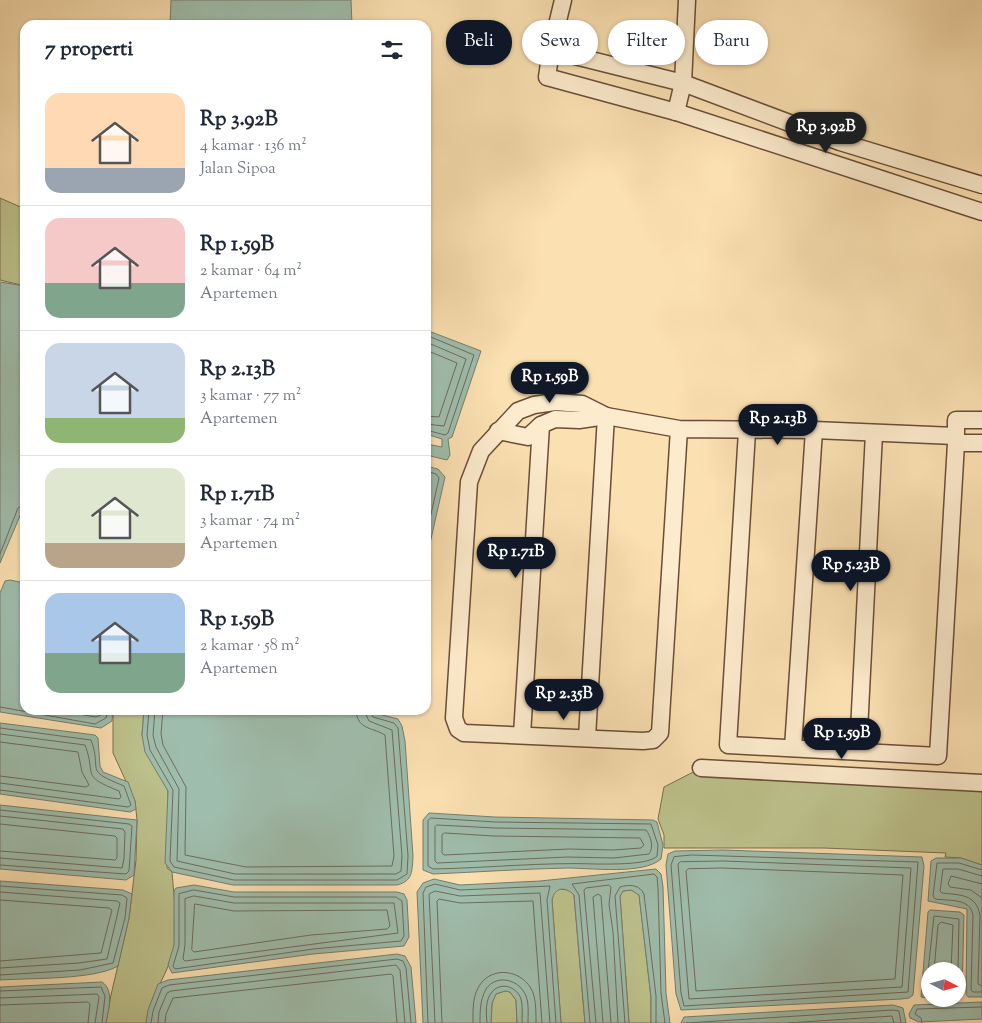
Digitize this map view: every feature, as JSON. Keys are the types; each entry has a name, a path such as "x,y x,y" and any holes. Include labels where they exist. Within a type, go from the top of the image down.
{"street":[{"path":"558,20 563,0"},
{"path":"676,112 683,83 687,0"},
{"path":"598,62 683,83 840,142 982,185"},
{"path":"549,65 547,77 676,112 982,212"},
{"path":"679,429 660,733 653,740 643,741 464,733 458,728 454,718 469,482 481,451 518,411 534,405 555,402 582,404 606,416 679,429 814,430 874,433 982,443"},
{"path":"498,431 528,437 541,425 555,419 579,420 606,416"},
{"path":"587,737 606,416"},
{"path":"747,431 728,745 938,756 956,420 982,420"},
{"path":"522,735 541,425"},
{"path":"793,748 814,430"},
{"path":"858,751 874,433"},
{"path":"701,768 982,783"}],"green space":[{"path":"0,198 20,207 20,285 0,280"},
{"path":"113,715 144,715 142,735 168,791 167,868 172,872 176,915 174,948 165,974 150,1006 146,1023 106,1023 129,918 136,860 137,820 135,801 113,753"},
{"path":"701,768 982,783 982,865 961,858 945,857 946,853 824,848 664,848 664,835 658,819 664,787"},
{"path":"558,889 569,890 574,895 585,1023 561,1023 552,900 553,893"},
{"path":"631,890 639,894 651,997 651,1023 629,1023 620,896 623,891"},
{"path":"505,991 510,992 516,1000 517,1023 491,1023 492,1003 496,994"}],"water":[{"path":"171,0 351,0 352,20 170,20"},
{"path":"0,282 20,285 20,516 0,563"},
{"path":"431,332 481,351 452,437 448,439 450,455 447,460 431,456 431,445 442,447 442,439 431,436"},
{"path":"431,467 438,469 445,477 431,539"},
{"path":"5,581 20,582 20,715 113,715 112,721 101,728 0,712 0,593"},
{"path":"144,715 382,715 398,719 402,726 405,741 413,856 411,875 406,881 397,885 233,885 172,872 165,863 168,791 145,752 142,735"},
{"path":"0,723 95,735 98,738 100,766 103,772 128,782 136,809 130,812 0,794"},
{"path":"0,805 137,820 134,875 126,880 0,869"},
{"path":"429,813 495,817 653,820 657,822 663,845 661,859 653,864 630,869 567,868 433,874 423,870 423,820"},
{"path":"723,850 922,857 924,866 913,995 909,998 901,999 681,1010 676,994 666,865 668,854 675,851"},
{"path":"936,858 961,858 982,865 982,997 968,997 966,994 967,909 928,901 931,861"},
{"path":"656,869 661,874 663,887 666,993 670,1023 651,1023 651,997 639,895 631,890 623,891 620,896 629,1023 585,1023 574,895 567,890 561,889 555,892 552,900 561,1023 517,1023 516,1000 510,992 505,991 496,994 492,1003 491,1023 423,1023 417,892 423,883 434,879 460,885 540,881"},
{"path":"0,881 123,890 132,894 129,918 118,966 107,971 78,976 0,980"},
{"path":"194,885 234,892 397,892 404,894 407,900 409,937 404,946 313,954 172,973 168,965 174,945 174,891 176,888"},
{"path":"930,910 960,912 964,915 963,962 924,962 928,912"},
{"path":"397,954 405,956 411,967 416,1023 146,1023 148,1010 158,984 168,980"},
{"path":"102,982 110,996 106,1023 0,1023 0,987"},
{"path":"982,1002 982,1019 919,1022 910,1018 909,1014 914,1005 921,1005 921,1008 966,1008 966,1003"},
{"path":"893,1005 903,1008 906,1023 681,1023 684,1017"}]}
